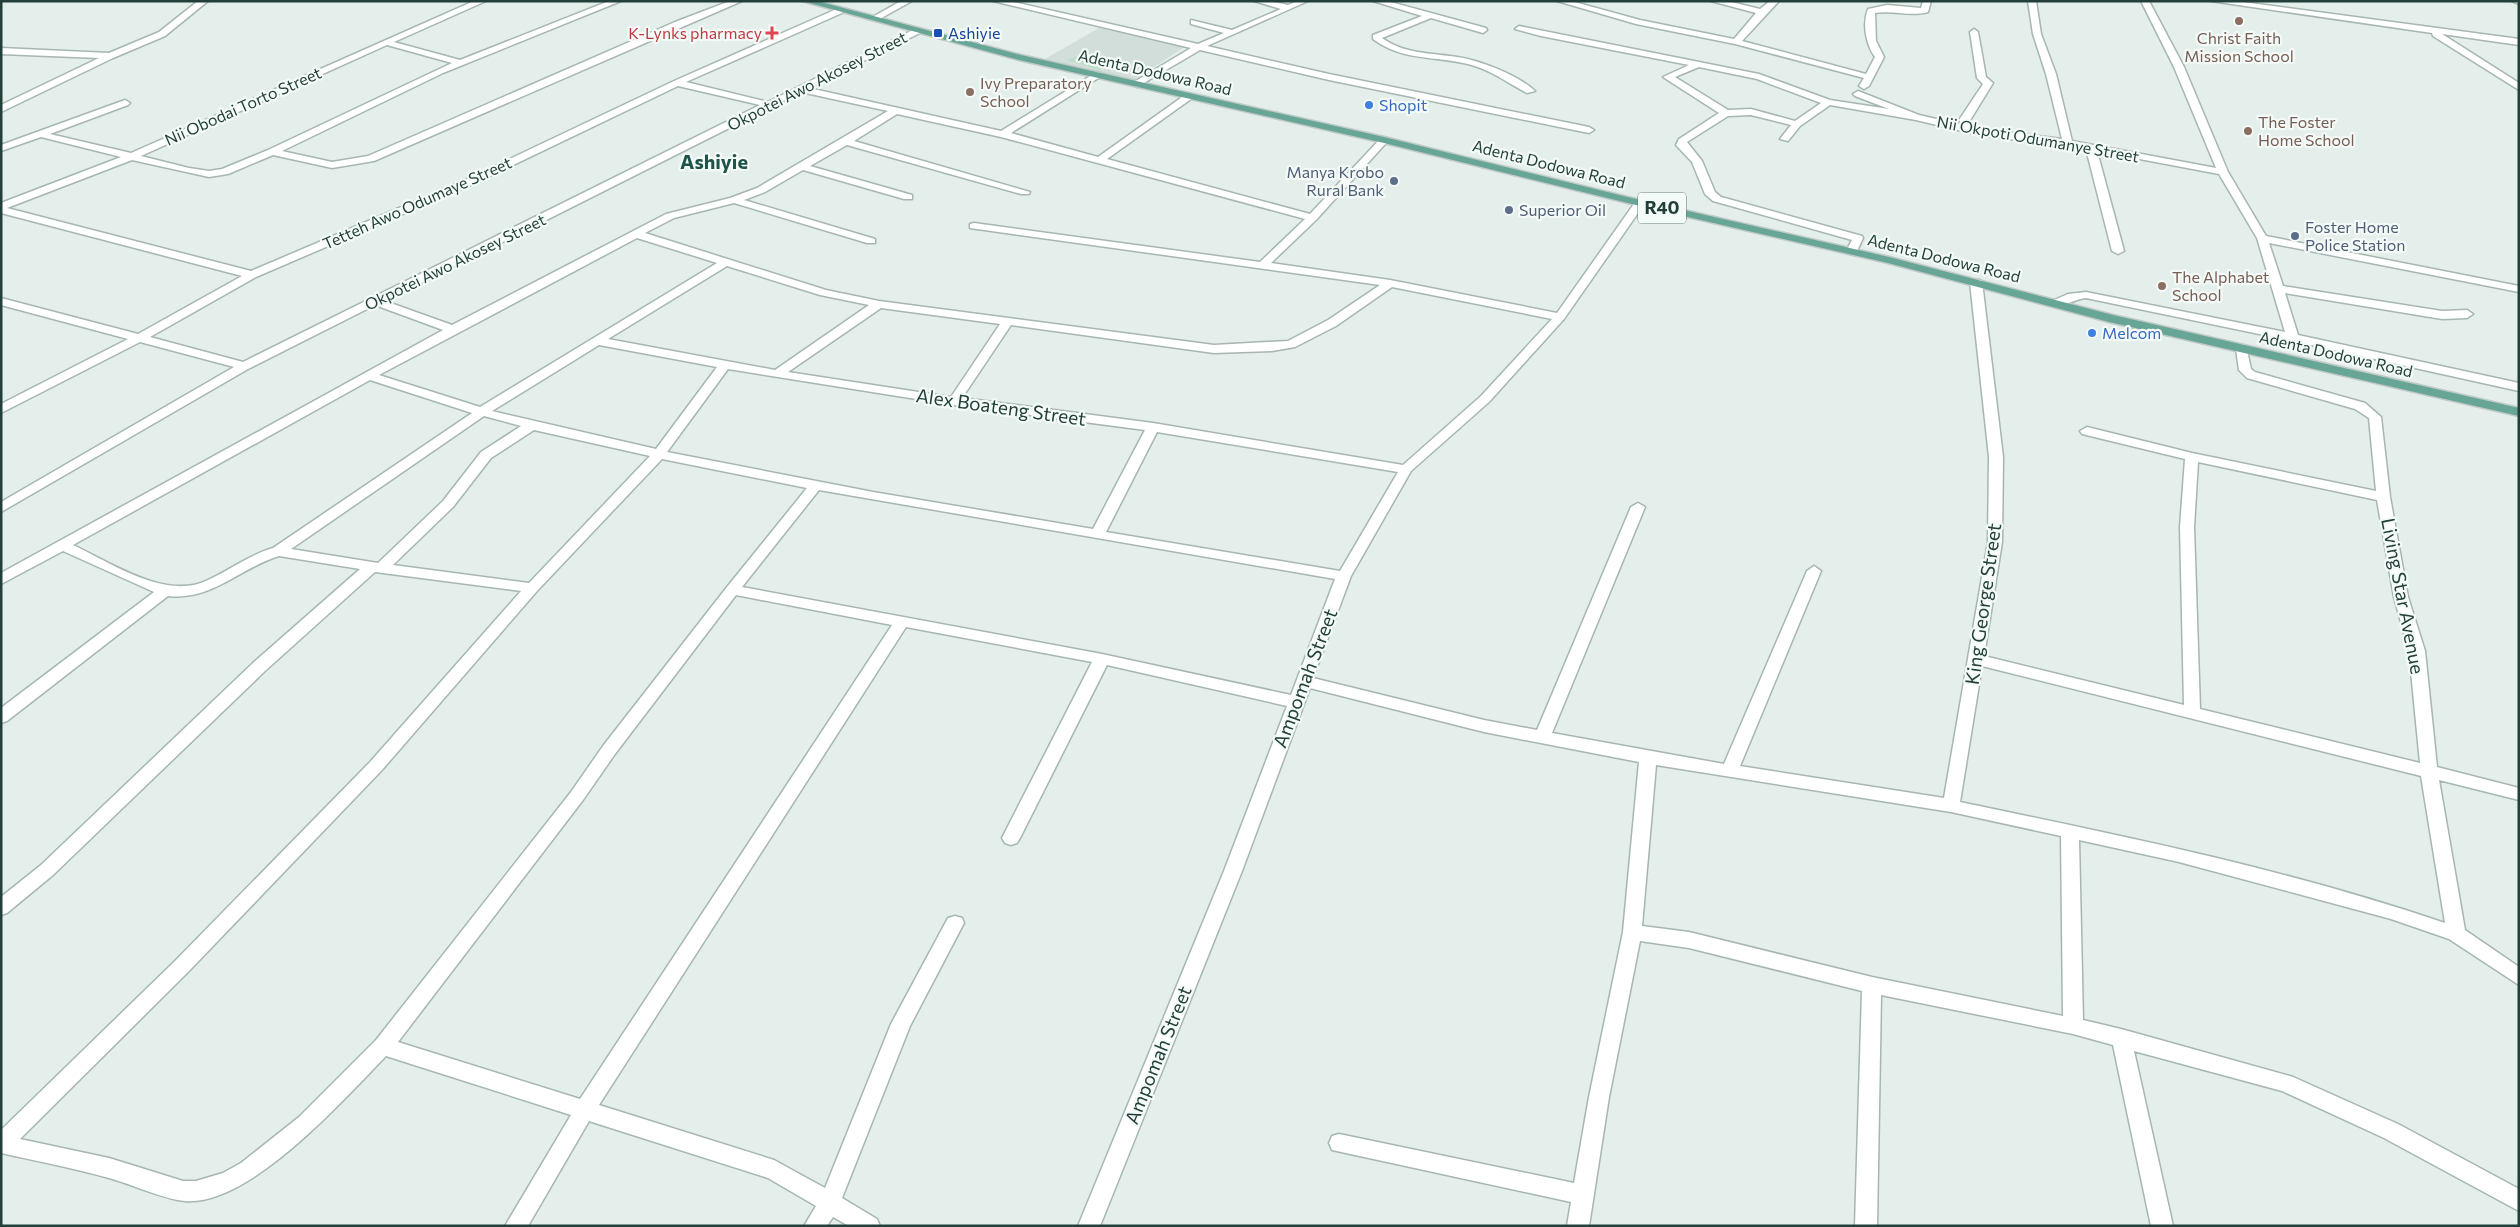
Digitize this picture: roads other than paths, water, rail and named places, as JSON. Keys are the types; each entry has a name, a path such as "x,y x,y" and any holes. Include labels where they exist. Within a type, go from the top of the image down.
{"main road":[{"name":"Adenta Dodowa Road","path":"806,1 917,31 1188,97 1384,140 1640,203 1852,251 2109,318 2519,412"}],"street":[{"path":"1,108 110,56 162,34 204,1"},
{"name":"Nii Obodai Torto Street","path":"1,208 131,157 386,42 482,1"},
{"path":"40,134 209,174 224,172 272,152 462,62 617,1"},
{"path":"272,152 332,165 370,159 678,24 738,1"},
{"path":"873,19 908,1"},
{"path":"997,1 1201,46 1329,77 1589,130"},
{"path":"1258,1 1289,8"},
{"path":"1136,84 1201,46 1304,1"},
{"path":"1377,1 1483,30"},
{"path":"1561,1 1639,22 1736,42 1869,77"},
{"path":"1715,1 1762,12"},
{"path":"1736,42 1762,12 1775,1"},
{"path":"1848,106 1858,94 1880,57 1876,52 1868,24 1871,11 1887,8 1922,11 1925,10 1927,1"},
{"path":"2032,1 2037,34 2055,89 2068,143"},
{"path":"2145,1 2180,67 2223,172 2262,238 2293,337"},
{"path":"2216,1 2431,32 2519,42"},
{"name":"Tetteh Awo Odumaye Street","path":"1,409 141,337 252,275 478,178 678,83 840,11"},
{"path":"1429,16 1376,38 1407,52 1476,64 1530,91"},
{"path":"1194,22 1232,32"},
{"path":"1519,29 1576,41 1634,49 1759,77 1828,102 1916,117"},
{"name":"Okpotei Awo Akosey Street","path":"1,508 244,366 917,31"},
{"path":"1974,32 1982,78 1988,83 1964,122 1979,132"},
{"path":"2431,32 2519,87"},
{"path":"386,42 462,62"},
{"path":"1,51 110,56"},
{"path":"1698,64 1668,78 1726,113"},
{"path":"2498,74 2519,74"},
{"path":"1003,134 1097,75"},
{"path":"678,83 770,105"},
{"path":"799,89 1003,134 1312,218"},
{"name":"Nii Okpoti Odumanye Street","path":"1858,94 1916,117 1979,132 2068,143 2223,172"},
{"path":"1100,160 1188,97"},
{"path":"1785,139 1797,124 1828,102"},
{"path":"1,148 125,103"},
{"path":"1,579 452,329 670,216 734,200 760,190 846,142 896,111"},
{"path":"1797,124 1751,112 1726,113 1682,141 1681,145 1697,161 1710,194 1717,199 1858,238 1852,251"},
{"path":"1264,264 1312,218 1384,140"},
{"path":"846,142 1025,192"},
{"path":"2091,148 2118,251"},
{"path":"802,167 908,197"},
{"path":"734,200 871,241"},
{"name":"Ampomah Street","path":"1089,1226 1233,871 1344,576 1406,469 1485,399 1560,317 1640,203"},
{"path":"1,208 252,275"},
{"path":"974,226 1264,264 1390,283 1560,317"},
{"path":"636,234 824,293 879,304 1214,349 1291,344 1332,323 1390,283"},
{"path":"2262,238 2519,289"},
{"path":"62,545 165,591 184,593 213,584 262,556 278,551 483,411 726,262"},
{"name":"King George Street","path":"1951,806 1995,542 1996,466 1985,347 1976,282"},
{"path":"2278,289 2442,315 2467,314"},
{"path":"2056,303 2072,296 2086,295 2293,337 2519,387"},
{"path":"1,301 244,366"},
{"path":"375,301 452,329"},
{"path":"777,374 879,304"},
{"path":"954,401 1009,320"},
{"name":"Alex Boateng Street","path":"597,341 777,374 954,401 1153,427 1406,469"},
{"name":"Living Star Avenue","path":"2242,349 2245,370 2248,373 2360,406 2372,412 2375,417 2383,497 2401,597 2417,651 2429,772 2456,934"},
{"path":"2,1144 182,966 376,766 532,588 659,454 725,365"},
{"path":"367,375 405,389 483,411 659,454 815,486 1344,576"},
{"path":"1,908 47,870 259,668 448,504 486,455 506,440 534,424"},
{"path":"1098,533 1153,427"},
{"path":"2087,430 2192,457 2383,497"},
{"path":"2192,457 2187,527 2192,712"},
{"path":"2,1144 109,1168 183,1192 210,1188 248,1170 306,1124 383,1046 571,804 609,750 732,590 815,486"},
{"path":"1542,737 1638,507"},
{"path":"278,551 376,567 532,588"},
{"path":"1730,770 1814,571"},
{"path":"732,590 900,623 1102,659 1296,702"},
{"path":"1,717 165,591"},
{"path":"516,1226 584,1111 900,623"},
{"path":"1011,838 1102,659"},
{"path":"1975,659 2519,794"},
{"path":"1304,681 1484,726 1648,758 1951,806 2179,855 2392,912 2456,934 2519,977"},
{"path":"1578,1226 1599,1097 1632,932 1648,758"},
{"path":"2070,832 2073,1026"},
{"path":"815,1226 829,1204 901,1024 955,923"},
{"path":"1632,932 1690,940 1872,984 2121,1037 2286,1083 2391,1131 2519,1201"},
{"path":"1866,1226 1872,984"},
{"path":"2121,1037 2162,1226"},
{"path":"383,1046 774,1170 869,1226"},
{"path":"1339,1143 1583,1195"}],"place":[{"name":"Christ Faith Mission School","path":"2239,21"},
{"name":"K-Lynks pharmacy","path":"772,33"},
{"name":"Ashiyie","path":"938,33"},
{"name":"Ivy Preparatory School","path":"970,92"},
{"name":"Shopit","path":"1369,105"},
{"name":"The Foster Home School","path":"2248,131"},
{"name":"Manya Krobo Rural Bank","path":"1394,181"},
{"name":"Superior Oil","path":"1509,210"},
{"name":"Foster Home Police Station","path":"2295,236"},
{"name":"The Alphabet School","path":"2162,286"},
{"name":"Melcom","path":"2092,333"}],"district":[{"name":"Ashiyie","path":"714,162"}]}
